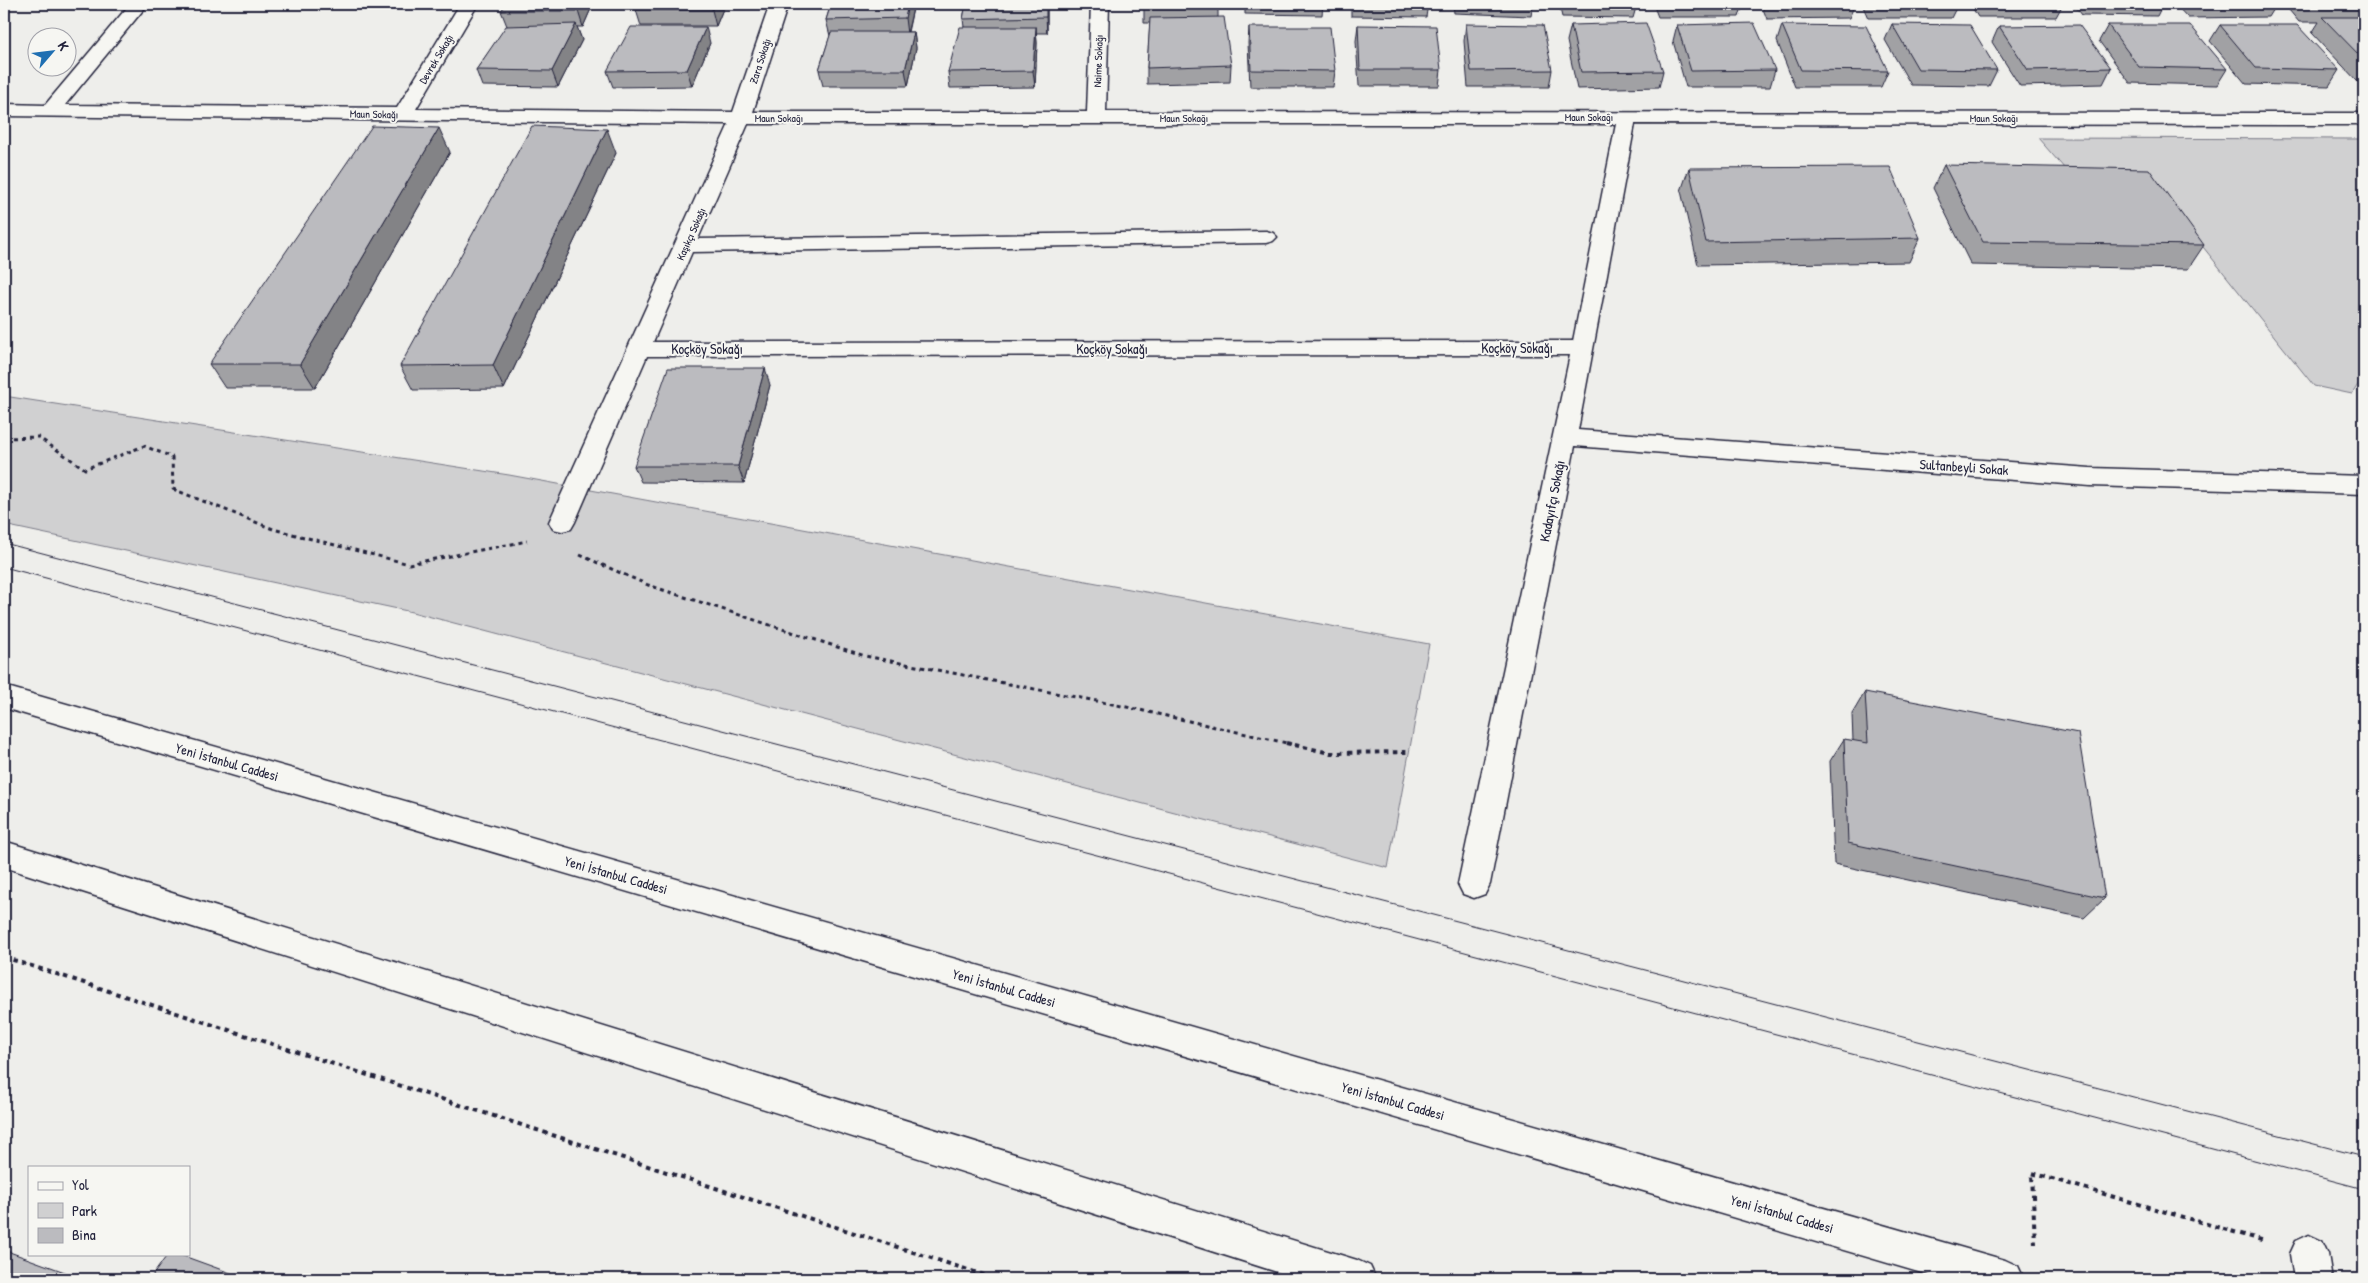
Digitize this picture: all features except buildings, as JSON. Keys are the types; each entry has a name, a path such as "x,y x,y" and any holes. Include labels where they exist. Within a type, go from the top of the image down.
{"main road":[{"path":"50,111 139,4"},
{"name":"Devrek Sokağı","path":"403,114 469,4"},
{"name":"Zara Sokağı","path":"741,118 779,4"},
{"name":"Naime Sokağı","path":"1096,118 1100,4"},
{"name":"Maun Sokağı","path":"4,110 741,118 1627,117 2364,119"},
{"name":"Kadayıfçı Sokağı","path":"1474,884 1583,348 1627,117"},
{"name":"Kaşıkçı Sokağı","path":"562,522 686,246 741,118"},
{"path":"686,246 1266,237"},
{"name":"Koçköy Sokağı","path":"640,349 1583,348"},
{"name":"Sultanbeyli Sokak","path":"1565,437 2090,477 2364,486"},
{"name":"Yeni İstanbul Caddesi","path":"4,697 2005,1279"},
{"path":"4,854 1357,1279"}],"path":[{"path":"4,438 38,436 86,469 144,446 172,457 173,489 273,529 410,564 533,540"},
{"path":"577,554 648,585 865,656 1122,706 1330,752 1409,752"},
{"path":"4,957 996,1279"},
{"path":"2035,1250 2032,1172 2311,1266"}],"green space":[{"path":"2038,138 2364,139 2364,375 2352,394 2314,386 2152,183 2072,177"},
{"path":"4,396 509,475 1429,644 1388,868 412,612 4,525"}],"tram line":[{"path":"4,543 2364,1157"},
{"path":"4,567 2364,1189"}]}
